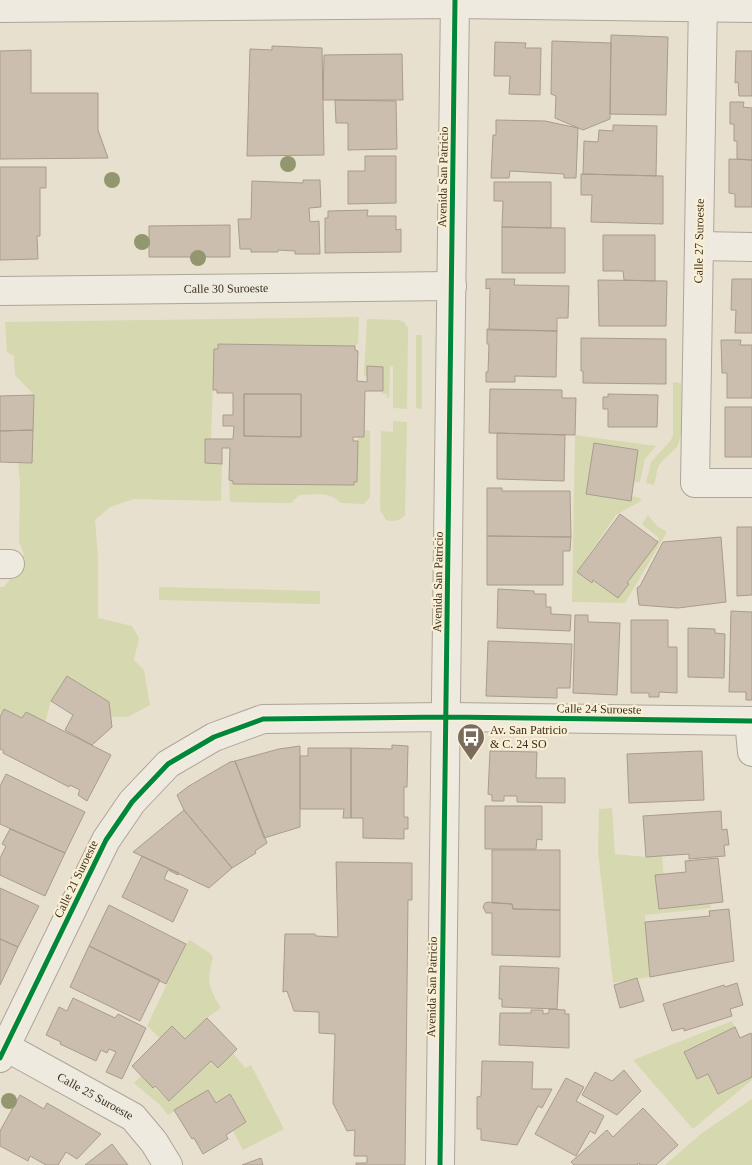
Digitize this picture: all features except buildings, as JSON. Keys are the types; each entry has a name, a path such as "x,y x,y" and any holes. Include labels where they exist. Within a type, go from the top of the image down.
{"street":[{"path":"0,8 455,2 703,3 752,8"},
{"name":"Avenida San Patricio","path":"440,1165 455,2"},
{"name":"Calle 27 Suroeste","path":"703,3 696,483 752,483"},
{"path":"699,246 752,246"},
{"name":"Calle 30 Suroeste","path":"0,291 452,286"},
{"name":"Calle 24 Suroeste","path":"446,717 751,721"},
{"name":"Calle 21 Suroeste","path":"3,1052 106,840 132,802 168,764 214,737 263,719 446,717"},
{"path":"751,721 752,752"},
{"name":"Calle 25 Suroeste","path":"3,1052 133,1117 154,1142 168,1165"},
{"path":"440,1165 447,1165"}],"green space":[{"path":"359,317 358,343 355,346 218,344 218,349 214,350 211,439 205,439 205,463 222,464 221,501 134,499 110,507 95,520 98,555 98,618 132,626 139,638 134,660 144,670 150,705 128,717 111,717 109,702 67,676 51,701 45,722 26,712 22,718 4,709 0,717 0,587 4,587 20,565 24,554 19,542 20,482 18,463 32,462 34,395 15,375 14,356 7,352 5,322"},
{"path":"367,319 399,320 404,322 408,328 407,409 393,408 393,366 390,366 389,398 387,398 387,394 382,394 383,367 367,366 367,375 364,376"},
{"path":"416,335 422,335 422,409 416,408"},
{"path":"673,382 681,383 681,435 677,447 658,467 654,485 646,483 651,462 671,440 673,435"},
{"path":"393,421 407,422 405,515 399,520 391,521 386,520 380,510 381,431 393,432"},
{"path":"364,430 370,431 370,497 364,504 341,503 326,495 316,494 299,495 291,503 230,502 229,480 357,482 358,437 364,437"},
{"path":"575,435 656,446 645,459 640,482 633,482 638,450 594,444 586,494 630,501 631,496 640,498 641,501 616,515 577,572 592,582 593,580 618,598 659,538 642,524 648,515 657,526 667,532 625,603 572,602"},
{"path":"159,587 320,591 320,604 159,600"},
{"path":"612,808 615,854 646,857 662,856 666,905 710,901 711,908 645,915 650,977 613,983 598,852 599,809"},
{"path":"190,940 211,954 213,958 209,979 211,989 221,1008 207,1018 185,1039 172,1026 160,1038 147,1026 186,944"},
{"path":"732,1021 735,1027 684,1052 697,1079 708,1074 718,1094 752,1077 752,1080 693,1129 633,1060"},
{"path":"233,1053 245,1068 251,1065 284,1129 243,1150 233,1131 246,1122 230,1094 216,1103 208,1091 168,1115 160,1105 134,1083 141,1076 169,1101 211,1061 218,1068"},
{"path":"752,1099 752,1165 665,1165 702,1133"}],"cycle path":[{"path":"440,1165 455,0"},
{"path":"0,1058 106,840 132,802 168,764 214,737 263,719 446,717 752,721"}],"place":[{"name":"Av. San Patricio & C. 24 SO","path":"471,761"}]}
